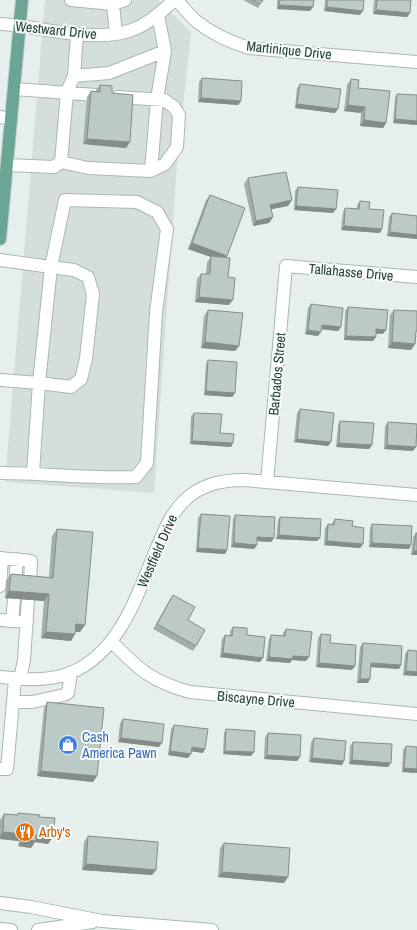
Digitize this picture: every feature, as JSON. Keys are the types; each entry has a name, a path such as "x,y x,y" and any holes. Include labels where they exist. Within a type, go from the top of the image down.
{"main road":[{"path":"0,239 3,178 7,165 5,142 6,118 14,89 22,0"}],"street":[{"path":"71,0 113,4 125,0"},
{"name":"Westward Drive","path":"0,24 77,34 116,34 132,30 158,15 176,0"},
{"name":"Martinique Drive","path":"176,0 196,20 216,35 249,48 417,62"},
{"path":"113,4 116,34"},
{"path":"151,171 157,99 165,51 158,15"},
{"path":"61,162 67,92 74,76 77,34"},
{"path":"74,76 109,74 165,51"},
{"path":"7,165 54,167 61,162 88,168 151,171 165,164 177,147 179,115 174,107 164,100 14,89"},
{"path":"0,473 33,473 107,478 136,477 147,463 156,312 167,229 157,212 137,202 65,200 51,267 39,383 33,473"},
{"path":"0,260 74,270 88,277 93,294 86,359 81,379 70,386 0,380"},
{"name":"Tallahasse Drive","path":"286,266 417,277"},
{"name":"Barbados Street","path":"267,482 286,266"},
{"name":"Westfield Drive","path":"0,677 41,679 61,676 82,667 100,653 124,624 136,599 165,527 176,510 186,499 198,491 215,483 228,480 244,480 417,495"},
{"path":"0,586 1,558 31,560 30,583"},
{"path":"15,582 17,559"},
{"path":"14,599 6,621 27,622"},
{"path":"0,769 6,769 13,702 17,679 24,660 28,600"},
{"name":"Biscayne Drive","path":"111,641 127,658 154,679 172,687 190,692 417,714"},
{"path":"13,702 32,702 68,693 71,672"},
{"path":"0,903 31,907 102,926"},
{"path":"38,930 102,926 212,930"},
{"path":"0,929 11,930"}],"shaded area":[{"path":"45,0 158,0 191,32 177,164 154,493 5,482"}],"building":[{"path":"253,0 263,0 260,4"},
{"path":"280,0 314,0 313,7 279,5"},
{"path":"327,0 364,0 363,11 327,7"},
{"path":"377,0 411,0 410,13 376,10"},
{"path":"202,78 242,81 241,101 201,98"},
{"path":"351,79 359,80 358,88 390,91 386,123 364,120 365,107 348,105"},
{"path":"300,84 341,89 338,109 297,104"},
{"path":"100,85 112,86 112,93 133,95 130,142 87,139 91,91 100,92"},
{"path":"397,94 417,95 417,121 395,119"},
{"path":"286,172 292,200 270,205 273,217 256,221 248,178"},
{"path":"298,187 338,190 336,209 296,206"},
{"path":"210,195 245,208 227,256 192,243"},
{"path":"360,201 370,202 369,209 384,210 382,229 344,226 345,208 359,209"},
{"path":"392,213 417,216 417,235 390,232"},
{"path":"211,256 230,258 228,277 235,278 233,300 199,297 201,274 210,274"},
{"path":"311,304 343,308 341,327 322,325 321,332 308,330"},
{"path":"348,307 388,310 386,330 376,329 376,337 346,336"},
{"path":"208,310 243,313 239,346 205,342"},
{"path":"394,310 417,311 417,331 415,344 392,342"},
{"path":"208,360 237,362 235,393 206,391"},
{"path":"300,409 334,413 331,442 297,439"},
{"path":"194,413 222,414 220,433 234,434 233,443 192,441"},
{"path":"340,421 374,423 372,445 339,443"},
{"path":"388,422 417,424 416,447 387,445"},
{"path":"201,514 230,516 227,550 198,548"},
{"path":"235,515 275,517 274,538 257,537 257,545 234,543"},
{"path":"280,517 321,519 320,538 279,535"},
{"path":"335,519 353,521 352,526 364,528 363,544 327,541 328,524 334,525"},
{"path":"372,524 412,526 411,545 372,543"},
{"path":"57,529 93,532 85,625 76,624 75,634 46,632 49,594 9,591 11,574 53,578"},
{"path":"416,533 417,551 414,551"},
{"path":"173,595 195,607 188,620 205,630 196,646 157,624"},
{"path":"233,627 247,628 247,635 265,637 263,658 223,653 225,635 232,636"},
{"path":"286,629 312,632 309,657 293,656 292,659 269,657 271,635 285,636"},
{"path":"321,634 331,635 330,643 356,645 355,666 319,663"},
{"path":"363,643 402,646 401,665 371,663 370,679 360,679"},
{"path":"408,650 417,651 417,672 406,671"},
{"name":"Cash America Pawn","path":"47,702 104,708 97,776 41,771"},
{"path":"123,719 164,724 162,743 121,738"},
{"path":"174,725 208,729 205,749 192,747 191,754 170,751"},
{"path":"226,729 255,731 254,752 225,751"},
{"path":"268,733 301,735 300,757 267,755"},
{"path":"314,738 346,741 344,761 312,758"},
{"path":"353,742 392,744 391,763 352,760"},
{"path":"406,746 417,747 417,769 404,768"},
{"path":"18,813 55,818 53,837 36,835 36,841 23,839 23,834 3,832 4,814 18,815"},
{"path":"88,836 158,842 156,870 86,864"},
{"path":"224,843 290,848 288,877 222,872"}],"place":[{"name":"Cash America Pawn","path":"68,745"},
{"name":"Arby's","path":"25,832"}]}
